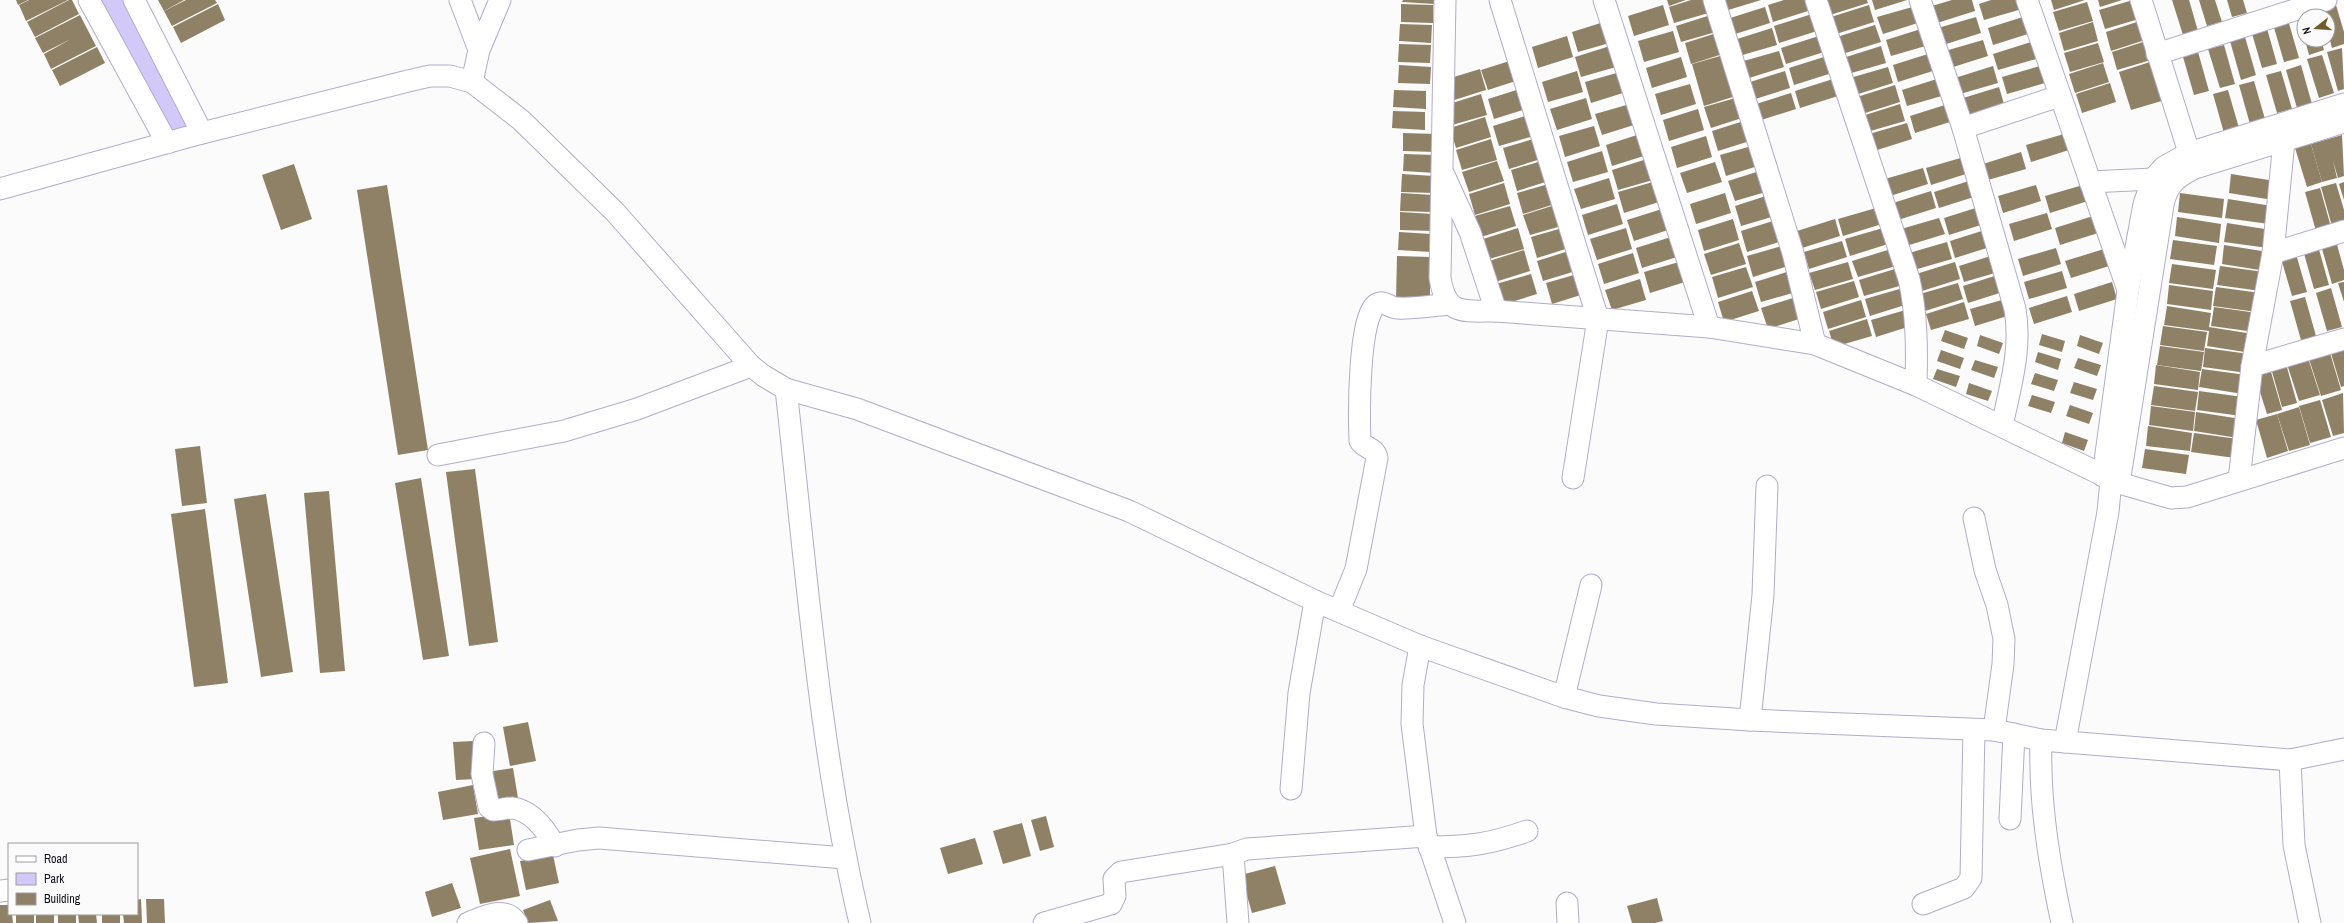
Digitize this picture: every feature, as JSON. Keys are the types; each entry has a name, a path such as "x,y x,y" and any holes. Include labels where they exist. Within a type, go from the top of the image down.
{"street":[{"path":"89,0 167,143"},
{"path":"134,0 202,132"},
{"path":"460,0 479,50"},
{"path":"472,82 479,50 500,0"},
{"path":"1445,0 1440,278 1444,297 1449,304 1463,311 1496,311 1709,327 1815,344 1916,385 2111,480 2178,498 2344,448"},
{"path":"1500,0 1598,319 1573,478"},
{"path":"1604,0 1709,327"},
{"path":"1714,0 1791,246 1815,344"},
{"path":"1816,0 1909,279 1915,308 1917,331 1916,385"},
{"path":"1920,0 1963,128 2018,324 2017,353 2002,426"},
{"path":"2027,0 2059,96 2128,291"},
{"path":"2141,0 2192,160"},
{"path":"2157,54 2326,0"},
{"path":"0,189 202,132 430,76 450,76 472,82 521,120 616,212 751,366 764,376 786,389 857,409 1129,511 1315,601 1420,646 1564,697 1625,711 1750,720 1984,730 2014,734 2041,740 2290,760 2344,749"},
{"path":"1963,128 2059,96"},
{"path":"2111,480 2165,194 2175,179 2192,160 2344,104"},
{"path":"2065,742 2108,512 2128,291 2144,204 2153,179 2164,167 2284,141 2344,122"},
{"path":"2239,480 2252,366 2273,253 2284,141"},
{"path":"1442,171 1470,232 1496,311"},
{"path":"2090,182 2153,179"},
{"path":"2273,253 2344,231"},
{"path":"1339,611 1356,568 1377,458 1373,449 1362,445 1360,441 1360,389 1364,338 1368,320 1373,308 1378,303 1384,303 1395,309 1449,304"},
{"path":"2252,366 2344,339"},
{"path":"438,456 564,431 637,409 751,366"},
{"path":"786,389 829,757 845,858 860,923"},
{"path":"1750,720 1763,595 1766,486"},
{"path":"1923,904 1964,888 1972,878 1984,730 2003,664 2004,639 1997,605 1985,570 1974,518"},
{"path":"1564,697 1591,584"},
{"path":"1290,789 1299,693 1315,601"},
{"path":"1420,646 1411,704 1428,842 1454,923"},
{"path":"2010,819 2014,734"},
{"path":"2041,740 2040,778 2044,824 2062,923"},
{"path":"484,742 482,774 489,807 493,810 519,809 527,814 547,832 555,846"},
{"path":"2290,760 2294,845 2310,923"},
{"path":"1044,923 1111,904 1116,896 1114,879 1121,872 1232,854 1247,849 1428,842 1468,847 1500,840 1527,831"},
{"path":"528,850 555,846 578,840 599,838 845,858"},
{"path":"1232,854 1238,923"},
{"path":"468,923 500,912 513,917 517,923"}],"green space":[{"path":"89,0 134,0 202,133 167,143"}],"building":[{"path":"16,0 28,0 18,5"},
{"path":"29,0 68,0 26,21 19,5"},
{"path":"69,0 72,0 79,14 35,37 27,22"},
{"path":"158,0 184,0 164,11"},
{"path":"186,0 215,0 217,3 172,26 164,11"},
{"path":"1403,0 1435,0 1435,4 1402,2"},
{"path":"1667,0 1686,0 1669,6"},
{"path":"1691,0 1709,0 1712,12 1674,23 1669,7"},
{"path":"1721,0 1761,0 1725,11"},
{"path":"1784,0 1808,0 1811,10 1773,22 1768,5"},
{"path":"1826,0 1867,0 1868,3 1830,15"},
{"path":"1872,0 1907,0 1875,10"},
{"path":"1952,0 1972,0 1975,11 1937,23 1932,6"},
{"path":"1991,0 2020,0 2022,9 1984,20 1979,4"},
{"path":"2051,0 2085,0 2054,10"},
{"path":"2098,0 2122,0 2100,7"},
{"path":"2133,0 2139,19 2105,29 2099,10"},
{"path":"2172,0 2189,0 2198,31 2183,35"},
{"path":"2199,0 2215,0 2222,22 2207,26"},
{"path":"2227,0 2243,0 2247,13 2232,17"},
{"path":"2087,2 2093,21 2059,31 2053,12"},
{"path":"218,4 225,20 181,43 173,27"},
{"path":"1401,4 1433,5 1433,23 1401,22"},
{"path":"1663,5 1669,25 1634,36 1628,16"},
{"path":"1869,5 1874,22 1836,34 1831,17"},
{"path":"2336,5 2344,32 2344,44 2336,47 2336,8 2325,8"},
{"path":"1916,6 1921,22 1883,34 1877,17"},
{"path":"1765,7 1770,23 1732,35 1727,19"},
{"path":"1714,14 1719,31 1681,42 1676,26"},
{"path":"1812,14 1817,31 1779,43 1774,26"},
{"path":"80,15 96,46 51,69 44,54 71,39 43,53 35,38"},
{"path":"2026,16 2031,33 1993,45 1988,28"},
{"path":"1976,17 1981,33 1943,45 1938,28"},
{"path":"2288,20 2299,58 2284,62 2273,24"},
{"path":"1607,21 1613,42 1578,52 1572,32"},
{"path":"2140,21 2145,40 2111,51 2106,32"},
{"path":"2093,22 2098,41 2064,51 2059,33"},
{"path":"1400,24 1432,25 1431,43 1399,41"},
{"path":"1875,25 1881,42 1842,54 1837,37"},
{"path":"2266,25 2277,64 2262,68 2251,30"},
{"path":"1772,28 1777,45 1739,56 1734,40"},
{"path":"1924,28 1929,45 1891,56 1886,40"},
{"path":"1673,31 1679,52 1644,62 1638,41"},
{"path":"1720,32 1726,53 1691,64 1685,43"},
{"path":"1567,36 1573,57 1538,68 1532,47"},
{"path":"1819,36 1824,52 1786,64 1781,48"},
{"path":"2245,37 2256,75 2241,80 2230,41"},
{"path":"1983,40 1988,56 1950,68 1945,51"},
{"path":"2146,41 2151,60 2117,70 2112,52"},
{"path":"2031,42 2036,59 1998,70 1993,54"},
{"path":"2098,43 2104,62 2070,72 2064,53"},
{"path":"1399,44 1431,45 1430,63 1398,62"},
{"path":"2224,45 2235,84 2220,88 2208,49"},
{"path":"1610,46 1616,67 1581,77 1575,57"},
{"path":"1881,46 1886,63 1848,74 1843,58"},
{"path":"97,47 105,63 60,86 52,70"},
{"path":"2307,48 2323,48 2324,50 2309,55"},
{"path":"2342,48 2344,89 2338,91 2327,52"},
{"path":"1779,51 1784,67 1746,79 1740,62"},
{"path":"2198,52 2209,91 2194,95 2183,57"},
{"path":"1931,53 1936,70 1898,82 1893,65"},
{"path":"1727,54 1739,95 1704,106 1692,64"},
{"path":"2322,55 2334,93 2319,98 2307,59"},
{"path":"1827,56 1832,73 1794,85 1789,68"},
{"path":"1681,57 1687,77 1652,88 1646,68"},
{"path":"1516,59 1522,79 1488,90 1481,70"},
{"path":"2153,61 2165,100 2131,110 2119,72"},
{"path":"2103,63 2109,82 2075,93 2069,74"},
{"path":"1399,65 1431,67 1430,84 1398,83"},
{"path":"2301,65 2312,104 2297,108 2286,70"},
{"path":"1993,66 1998,83 1960,94 1955,78"},
{"path":"2040,66 2045,83 2007,94 2002,77"},
{"path":"1888,67 1893,83 1855,95 1850,78"},
{"path":"1480,69 1486,90 1451,101 1444,80"},
{"path":"1577,71 1583,92 1548,102 1542,82"},
{"path":"1785,71 1790,88 1752,100 1747,83"},
{"path":"2281,71 2292,109 2277,113 2266,75"},
{"path":"1620,72 1626,92 1591,103 1585,82"},
{"path":"1940,78 1945,95 1907,106 1902,90"},
{"path":"1833,79 1838,96 1800,108 1795,91"},
{"path":"2254,81 2265,119 2250,124 2239,85"},
{"path":"2110,83 2116,102 2082,113 2076,94"},
{"path":"1690,84 1696,104 1661,115 1655,94"},
{"path":"1895,85 1900,102 1862,114 1857,97"},
{"path":"1999,87 2004,104 1966,116 1960,99"},
{"path":"1523,88 1529,108 1494,119 1488,99"},
{"path":"1394,90 1426,91 1426,109 1393,107"},
{"path":"2228,90 2239,128 2224,133 2213,94"},
{"path":"1791,93 1796,109 1758,121 1753,105"},
{"path":"1481,94 1487,115 1452,125 1446,105"},
{"path":"1739,97 1745,117 1711,128 1704,107"},
{"path":"1586,98 1592,119 1557,130 1550,109"},
{"path":"1630,104 1637,124 1602,135 1595,114"},
{"path":"1900,104 1905,121 1867,132 1862,116"},
{"path":"1948,104 1953,121 1915,133 1910,116"},
{"path":"1698,109 1704,130 1669,141 1663,120"},
{"path":"1393,111 1425,112 1425,130 1392,128"},
{"path":"1528,115 1534,136 1499,146 1493,126"},
{"path":"1485,117 1491,137 1456,148 1450,128"},
{"path":"1747,120 1753,140 1718,151 1712,131"},
{"path":"1907,123 1912,139 1874,151 1869,134"},
{"path":"1594,126 1600,146 1565,157 1559,136"},
{"path":"1403,133 1436,134 1435,152 1403,151"},
{"path":"1640,134 1647,155 1612,166 1606,145"},
{"path":"2064,134 2069,150 2031,162 2026,145"},
{"path":"2342,135 2344,176 2338,178 2333,161 2337,178 2322,182 2311,144"},
{"path":"1706,136 1712,157 1677,168 1671,147"},
{"path":"1537,138 1544,158 1509,169 1503,148"},
{"path":"1491,139 1497,160 1462,170 1456,150"},
{"path":"2311,144 2322,182 2307,187 2295,148"},
{"path":"1755,145 1761,165 1726,176 1720,155"},
{"path":"1602,151 1608,172 1573,182 1567,162"},
{"path":"2021,152 2026,169 1988,180 1983,164"},
{"path":"1404,154 1436,155 1436,173 1403,171"},
{"path":"1964,157 1969,173 1931,185 1926,168"},
{"path":"1647,159 1653,180 1618,190 1612,170"},
{"path":"1545,160 1552,180 1517,191 1511,170"},
{"path":"1497,161 1504,181 1469,192 1462,172"},
{"path":"1715,162 1722,182 1687,193 1680,173"},
{"path":"294,164 312,219 281,230 262,175"},
{"path":"1923,168 1928,184 1890,196 1885,179"},
{"path":"1763,170 1769,191 1735,201 1728,181"},
{"path":"1402,174 1434,176 1434,193 1401,192"},
{"path":"2231,174 2275,181 2273,200 2229,193"},
{"path":"1609,178 1615,199 1581,209 1574,189"},
{"path":"1972,180 1977,196 1939,208 1934,192"},
{"path":"1653,182 1659,202 1624,213 1618,192"},
{"path":"2344,182 2344,200 2339,184"},
{"path":"1504,183 1510,204 1475,215 1469,194"},
{"path":"1552,183 1558,203 1523,214 1517,193"},
{"path":"2336,183 2344,210 2344,222 2332,226 2321,187"},
{"path":"387,185 428,450 398,455 357,190"},
{"path":"2036,185 2041,201 2003,213 1998,196"},
{"path":"2083,185 2088,201 2050,213 2045,196"},
{"path":"2320,188 2331,227 2316,231 2305,192"},
{"path":"1931,191 1936,208 1898,220 1893,203"},
{"path":"1401,193 1433,195 1432,212 1400,211"},
{"path":"1725,193 1731,213 1696,224 1690,204"},
{"path":"2180,193 2224,199 2222,218 2178,212"},
{"path":"1769,195 1775,216 1741,226 1735,206"},
{"path":"2228,199 2272,206 2269,224 2225,218"},
{"path":"1558,204 1565,225 1530,235 1523,215"},
{"path":"1617,204 1623,224 1588,235 1582,215"},
{"path":"1510,206 1516,226 1481,237 1475,216"},
{"path":"1982,206 1987,223 1949,235 1944,218"},
{"path":"1876,208 1882,224 1843,236 1838,219"},
{"path":"1662,209 1668,230 1634,241 1627,220"},
{"path":"1400,212 1433,214 1432,231 1400,230"},
{"path":"2047,213 2052,229 2014,241 2009,224"},
{"path":"2093,216 2098,233 2060,245 2055,228"},
{"path":"2177,217 2221,224 2219,243 2175,236"},
{"path":"1939,218 1945,234 1906,246 1901,229"},
{"path":"1733,219 1739,240 1704,251 1698,230"},
{"path":"1835,219 1840,236 1802,248 1797,231"},
{"path":"1776,220 1782,241 1747,252 1741,231"},
{"path":"2227,223 2271,230 2268,248 2224,242"},
{"path":"1566,227 1572,247 1537,258 1531,237"},
{"path":"1518,228 1524,249 1489,259 1483,239"},
{"path":"1626,228 1632,249 1597,260 1590,239"},
{"path":"1883,228 1888,244 1850,256 1845,239"},
{"path":"1988,229 1993,246 1955,258 1950,241"},
{"path":"1399,232 1431,234 1431,252 1398,250"},
{"path":"1671,237 1677,257 1642,268 1636,248"},
{"path":"2173,240 2217,246 2214,265 2170,259"},
{"path":"1842,241 1847,257 1809,269 1804,252"},
{"path":"2336,241 2344,270 2344,280 2332,284 2321,245"},
{"path":"1947,242 1952,259 1914,270 1909,253"},
{"path":"1739,243 1746,264 1711,275 1704,254"},
{"path":"2224,245 2268,252 2266,271 2222,264"},
{"path":"1782,246 1788,266 1753,277 1747,256"},
{"path":"2318,246 2329,285 2314,289 2303,250"},
{"path":"2056,248 2061,264 2023,276 2018,259"},
{"path":"1891,249 1896,266 1858,277 1852,261"},
{"path":"2104,249 2109,266 2071,278 2065,261"},
{"path":"1524,250 1530,271 1495,282 1489,261"},
{"path":"1572,250 1579,270 1543,281 1537,261"},
{"path":"1633,253 1639,273 1604,284 1598,264"},
{"path":"1997,254 2002,271 1964,282 1959,266"},
{"path":"2296,254 2307,292 2292,296 2281,258"},
{"path":"1397,256 1430,257 1430,299 1396,299"},
{"path":"1679,262 1685,282 1650,293 1644,272"},
{"path":"1848,262 1853,279 1815,290 1809,273"},
{"path":"1955,262 1960,279 1922,291 1916,274"},
{"path":"2172,264 2216,270 2213,289 2169,283"},
{"path":"2220,266 2264,272 2261,291 2217,285"},
{"path":"1746,267 1753,287 1718,298 1712,277"},
{"path":"1898,268 1903,285 1864,296 1859,280"},
{"path":"1790,271 1796,292 1761,302 1755,282"},
{"path":"2062,271 2067,288 2029,299 2024,282"},
{"path":"1581,273 1587,293 1552,304 1546,283"},
{"path":"1531,274 1537,294 1502,305 1496,284"},
{"path":"2001,274 2006,291 1968,303 1963,286"},
{"path":"1640,279 1646,300 1612,310 1605,290"},
{"path":"1854,281 1859,297 1821,309 1816,292"},
{"path":"2112,282 2117,299 2079,311 2074,294"},
{"path":"2344,282 2344,302 2338,283"},
{"path":"1958,283 1963,299 1925,311 1920,294"},
{"path":"2169,285 2213,291 2211,310 2167,304"},
{"path":"2216,287 2260,293 2257,312 2213,306"},
{"path":"1903,288 1908,304 1870,316 1865,299"},
{"path":"2331,288 2342,327 2327,331 2316,293"},
{"path":"1752,291 1759,311 1724,322 1718,302"},
{"path":"2067,296 2072,312 2034,324 2029,308"},
{"path":"1796,297 1802,318 1768,329 1761,308"},
{"path":"2305,297 2316,336 2301,340 2290,301"},
{"path":"2009,298 2014,314 1975,326 1970,309"},
{"path":"1861,300 1866,317 1828,329 1823,312"},
{"path":"1964,302 1969,319 1931,330 1926,314"},
{"path":"2167,306 2211,313 2209,327 2253,334 2251,353 2207,346 2209,331 2164,325"},
{"path":"2214,307 2257,313 2255,332 2211,326"},
{"path":"1909,309 1914,325 1876,337 1871,320"},
{"path":"1867,319 1872,336 1834,347 1829,331"},
{"path":"2163,326 2207,332 2204,351 2160,345"},
{"path":"1945,330 1968,338 1964,349 1941,341"},
{"path":"2042,334 2065,341 2062,352 2039,345"},
{"path":"1980,335 2003,343 1999,354 1977,346"},
{"path":"2080,335 2103,343 2099,354 2077,346"},
{"path":"2160,346 2204,352 2201,371 2157,365"},
{"path":"2344,346 2344,386 2341,387 2330,350"},
{"path":"2205,348 2249,354 2247,373 2203,367"},
{"path":"1941,350 1964,358 1960,369 1937,361"},
{"path":"2038,352 2061,359 2058,370 2035,362"},
{"path":"2330,353 2341,390 2321,396 2309,359"},
{"path":"2078,358 2101,365 2097,376 2074,368"},
{"path":"2308,358 2320,395 2299,401 2287,364"},
{"path":"1975,360 1998,367 1994,378 1971,370"},
{"path":"2286,364 2297,403 2282,407 2271,368"},
{"path":"2156,365 2200,372 2198,390 2154,384"},
{"path":"1937,369 1960,376 1956,387 1933,379"},
{"path":"2202,369 2246,375 2243,394 2199,387"},
{"path":"2271,372 2282,410 2267,414 2255,376"},
{"path":"2035,373 2058,380 2054,391 2031,384"},
{"path":"2074,382 2097,389 2093,400 2070,393"},
{"path":"1969,383 1992,391 1988,401 1966,394"},
{"path":"2154,386 2198,392 2195,411 2151,405"},
{"path":"2199,391 2243,397 2241,416 2197,410"},
{"path":"2343,393 2344,433 2333,436 2322,400"},
{"path":"2032,395 2055,402 2051,413 2028,406"},
{"path":"2320,400 2331,437 2310,443 2299,406"},
{"path":"2070,405 2093,413 2089,424 2066,416"},
{"path":"2151,406 2195,412 2193,431 2149,425"},
{"path":"2299,407 2310,445 2289,451 2277,414"},
{"path":"2196,412 2241,419 2238,438 2194,431"},
{"path":"2277,414 2288,451 2267,458 2256,420"},
{"path":"2148,426 2192,433 2190,451 2146,446"},
{"path":"2065,432 2088,440 2084,451 2062,443"},
{"path":"2194,433 2238,439 2235,458 2191,452"},
{"path":"200,446 207,503 182,506 175,449"},
{"path":"2145,449 2189,455 2186,474 2142,468"},
{"path":"475,469 498,642 469,646 446,472"},
{"path":"421,478 449,656 423,660 395,483"},
{"path":"329,491 345,671 320,673 304,493"},
{"path":"266,494 293,672 261,677 234,499"},
{"path":"205,509 228,683 194,687 171,514"},
{"path":"528,722 536,761 510,766 503,727"},
{"path":"473,741 476,779 456,780 453,742"},
{"path":"513,768 519,804 493,808 487,772"},
{"path":"473,785 478,814 443,820 438,792"},
{"path":"509,813 514,845 479,850 474,818"},
{"path":"1046,816 1054,847 1040,851 1031,820"},
{"path":"1022,823 1031,856 1003,864 993,831"},
{"path":"975,838 983,864 948,874 940,848"},
{"path":"510,849 520,896 480,904 470,858"},
{"path":"553,855 559,883 526,890 520,861"},
{"path":"1275,866 1286,904 1252,913 1241,875"},
{"path":"452,883 461,908 432,917 425,892"},
{"path":"1657,898 1663,921 1655,923 1632,923 1627,906"},
{"path":"141,899 142,923 124,923 123,915 138,915 138,900"},
{"path":"146,899 164,899 165,923 147,923"},
{"path":"550,900 558,921 528,923 523,910"},
{"path":"0,905 8,905 8,915 12,915 13,923 0,923"},
{"path":"16,915 34,915 34,923 16,923"},
{"path":"36,915 54,915 54,923 36,923"},
{"path":"58,915 76,915 76,923 58,923"},
{"path":"78,915 96,915 97,923 79,923"},
{"path":"102,915 120,915 120,923 102,923"}]}
